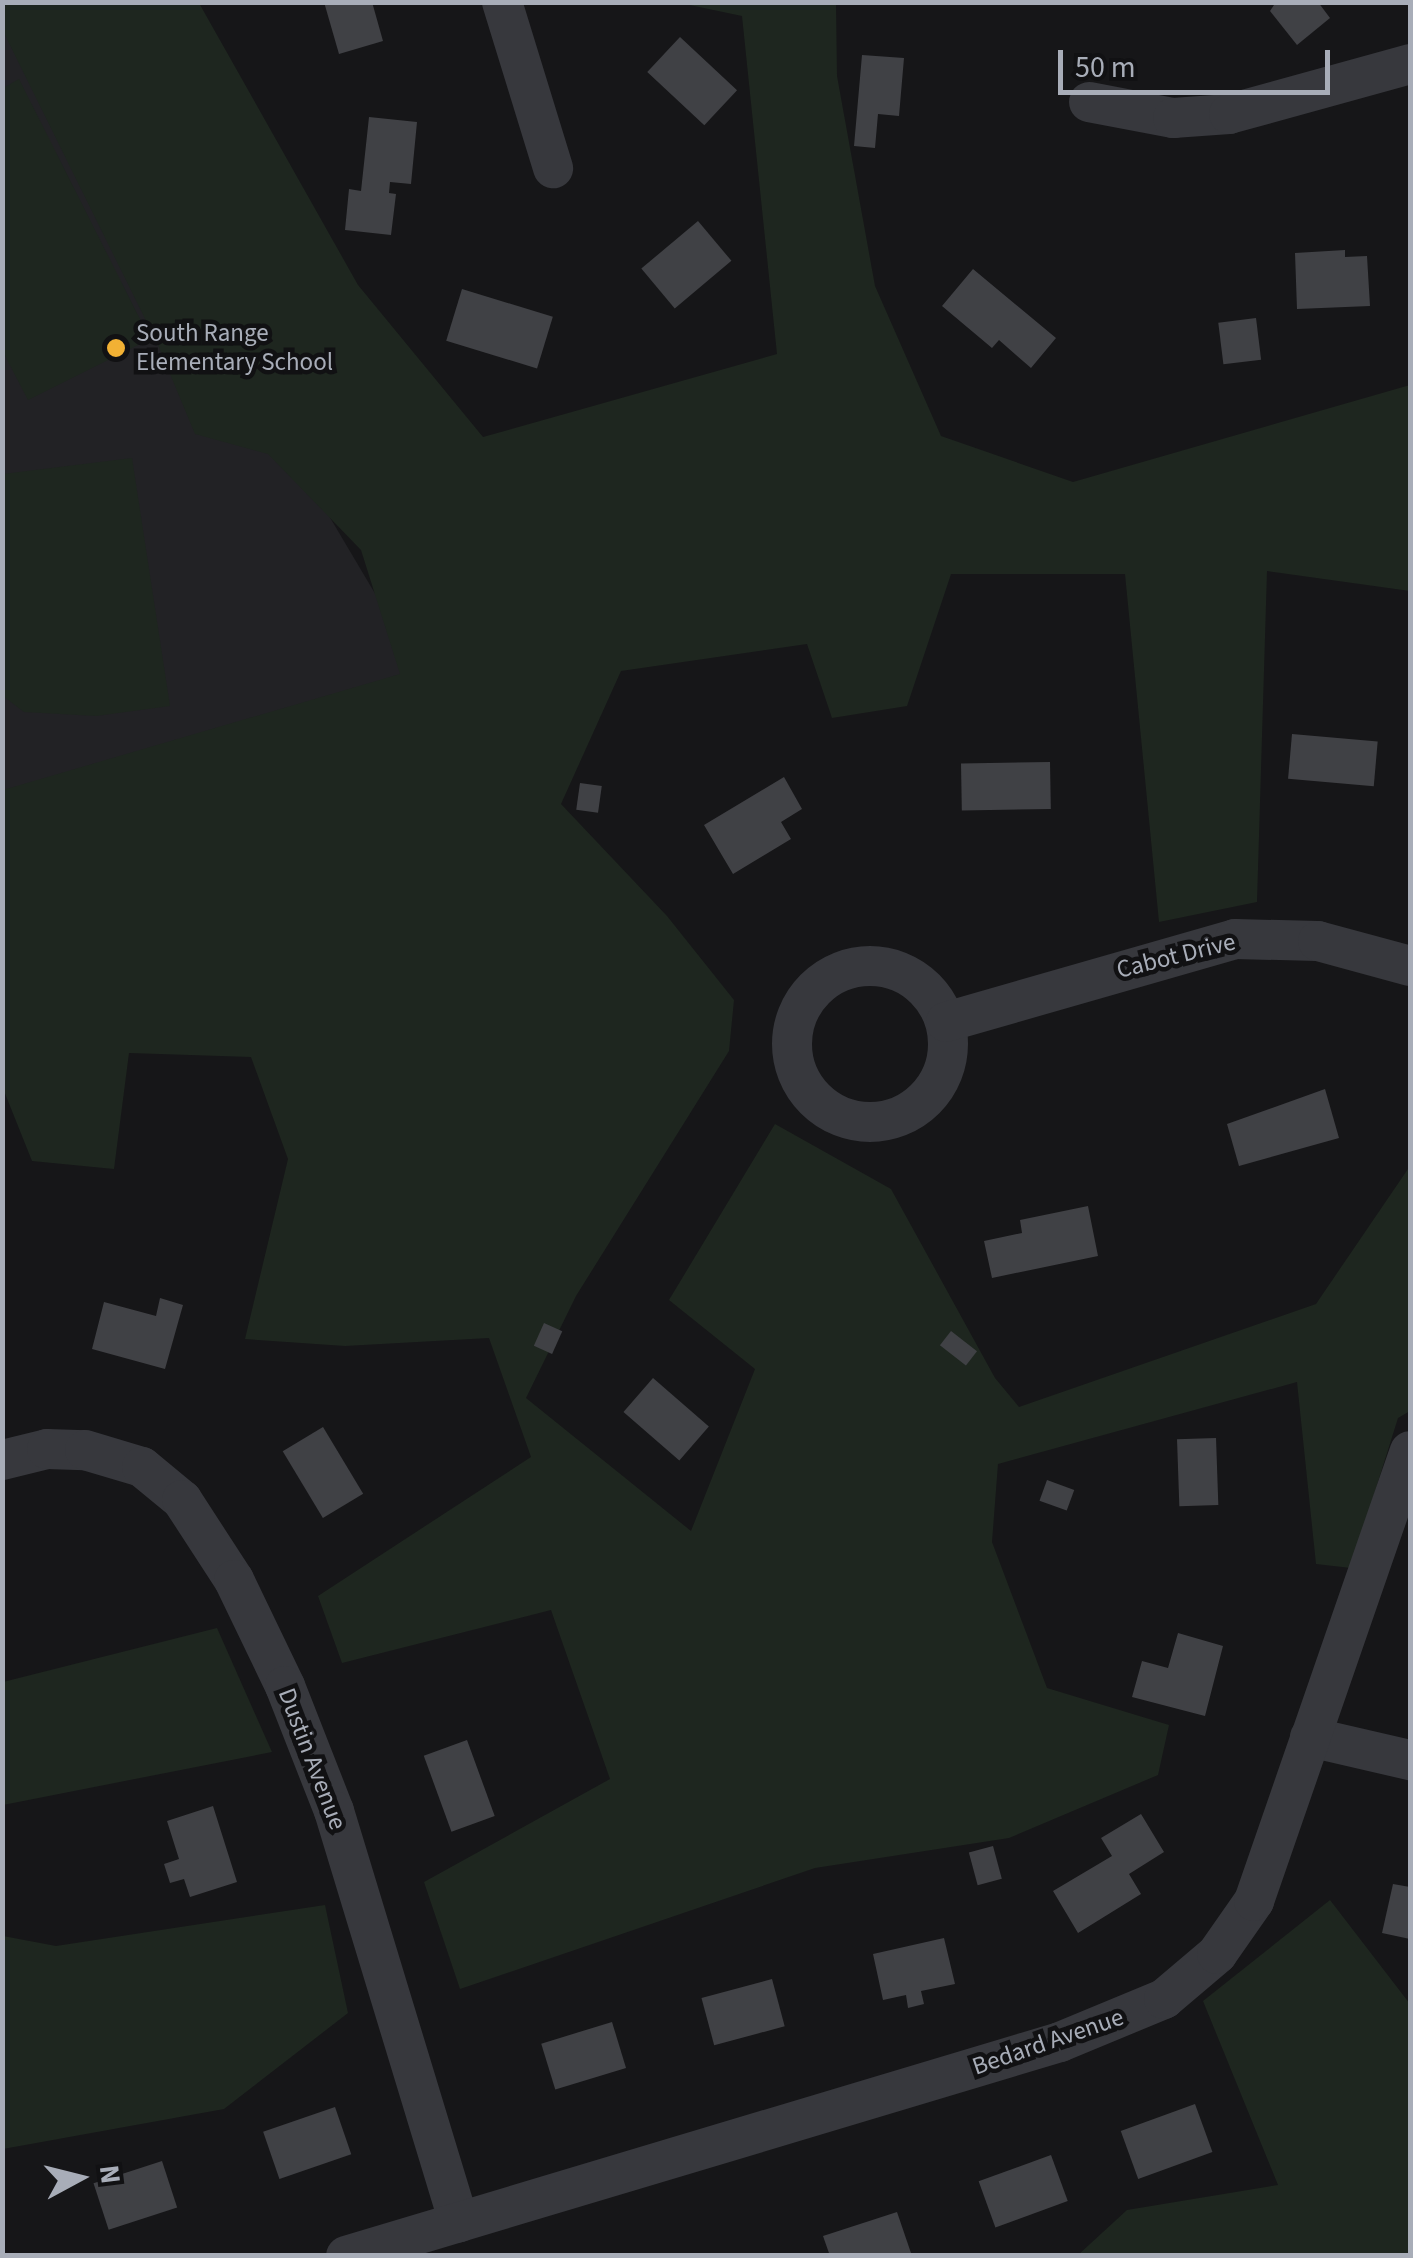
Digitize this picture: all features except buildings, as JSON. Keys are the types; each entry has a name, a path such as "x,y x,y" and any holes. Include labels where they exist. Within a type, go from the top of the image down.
{"street":[{"path":"502,2 554,168"},
{"path":"1089,102 1173,118 1230,114 1410,64"},
{"name":"Cabot Drive","path":"946,1022 1235,939 1331,943 1410,966"},
{"name":"Dustin Avenue","path":"2,1460 47,1449 86,1450 142,1467 182,1500 234,1580 286,1686 334,1811 459,2222"},
{"name":"Bedard Avenue","path":"346,2256 1060,2042 1164,2000 1217,1954 1254,1901 1410,1451"},
{"path":"1310,1737 1410,1760"}],"shaded area":[{"name":"South Range Elementary School","path":"2,3 25,3 434,693 2,838"},
{"path":"3,3 199,3 358,285 483,437 777,354 742,16 680,3 836,3 837,76 875,286 941,436 1073,482 1410,385 1410,591 1267,571 1257,902 1159,922 1125,574 951,574 907,706 832,718 807,644 621,671 561,804 667,916 734,1000 729,1051 576,1296 526,1398 691,1531 755,1369 669,1300 775,1124 891,1189 995,1378 1019,1407 1316,1304 1410,1166 1410,1411 1398,1418 1351,1568 1316,1564 1297,1382 998,1464 992,1542 1047,1688 1169,1725 1158,1775 1009,1838 815,1868 460,1989 424,1882 610,1779 551,1610 342,1663 318,1596 531,1457 489,1338 345,1346 245,1339 288,1159 251,1057 129,1053 114,1169 32,1161 2,1086 3,790 400,674 361,550 268,454 195,434 158,345 3,31"},
{"path":"19,79 150,339 28,400 2,350 3,88"},
{"path":"132,458 170,706 96,716 24,712 3,696 3,474"},
{"path":"217,1628 272,1752 3,1805 3,1682"},
{"path":"1330,1900 1410,2004 1410,2255 1078,2255 1127,2210 1278,2185 1203,2001"},
{"path":"325,1905 348,2013 224,2109 3,2149 3,1936 56,1946"}],"place":[{"name":"South Range Elementary School","path":"116,348"}]}
